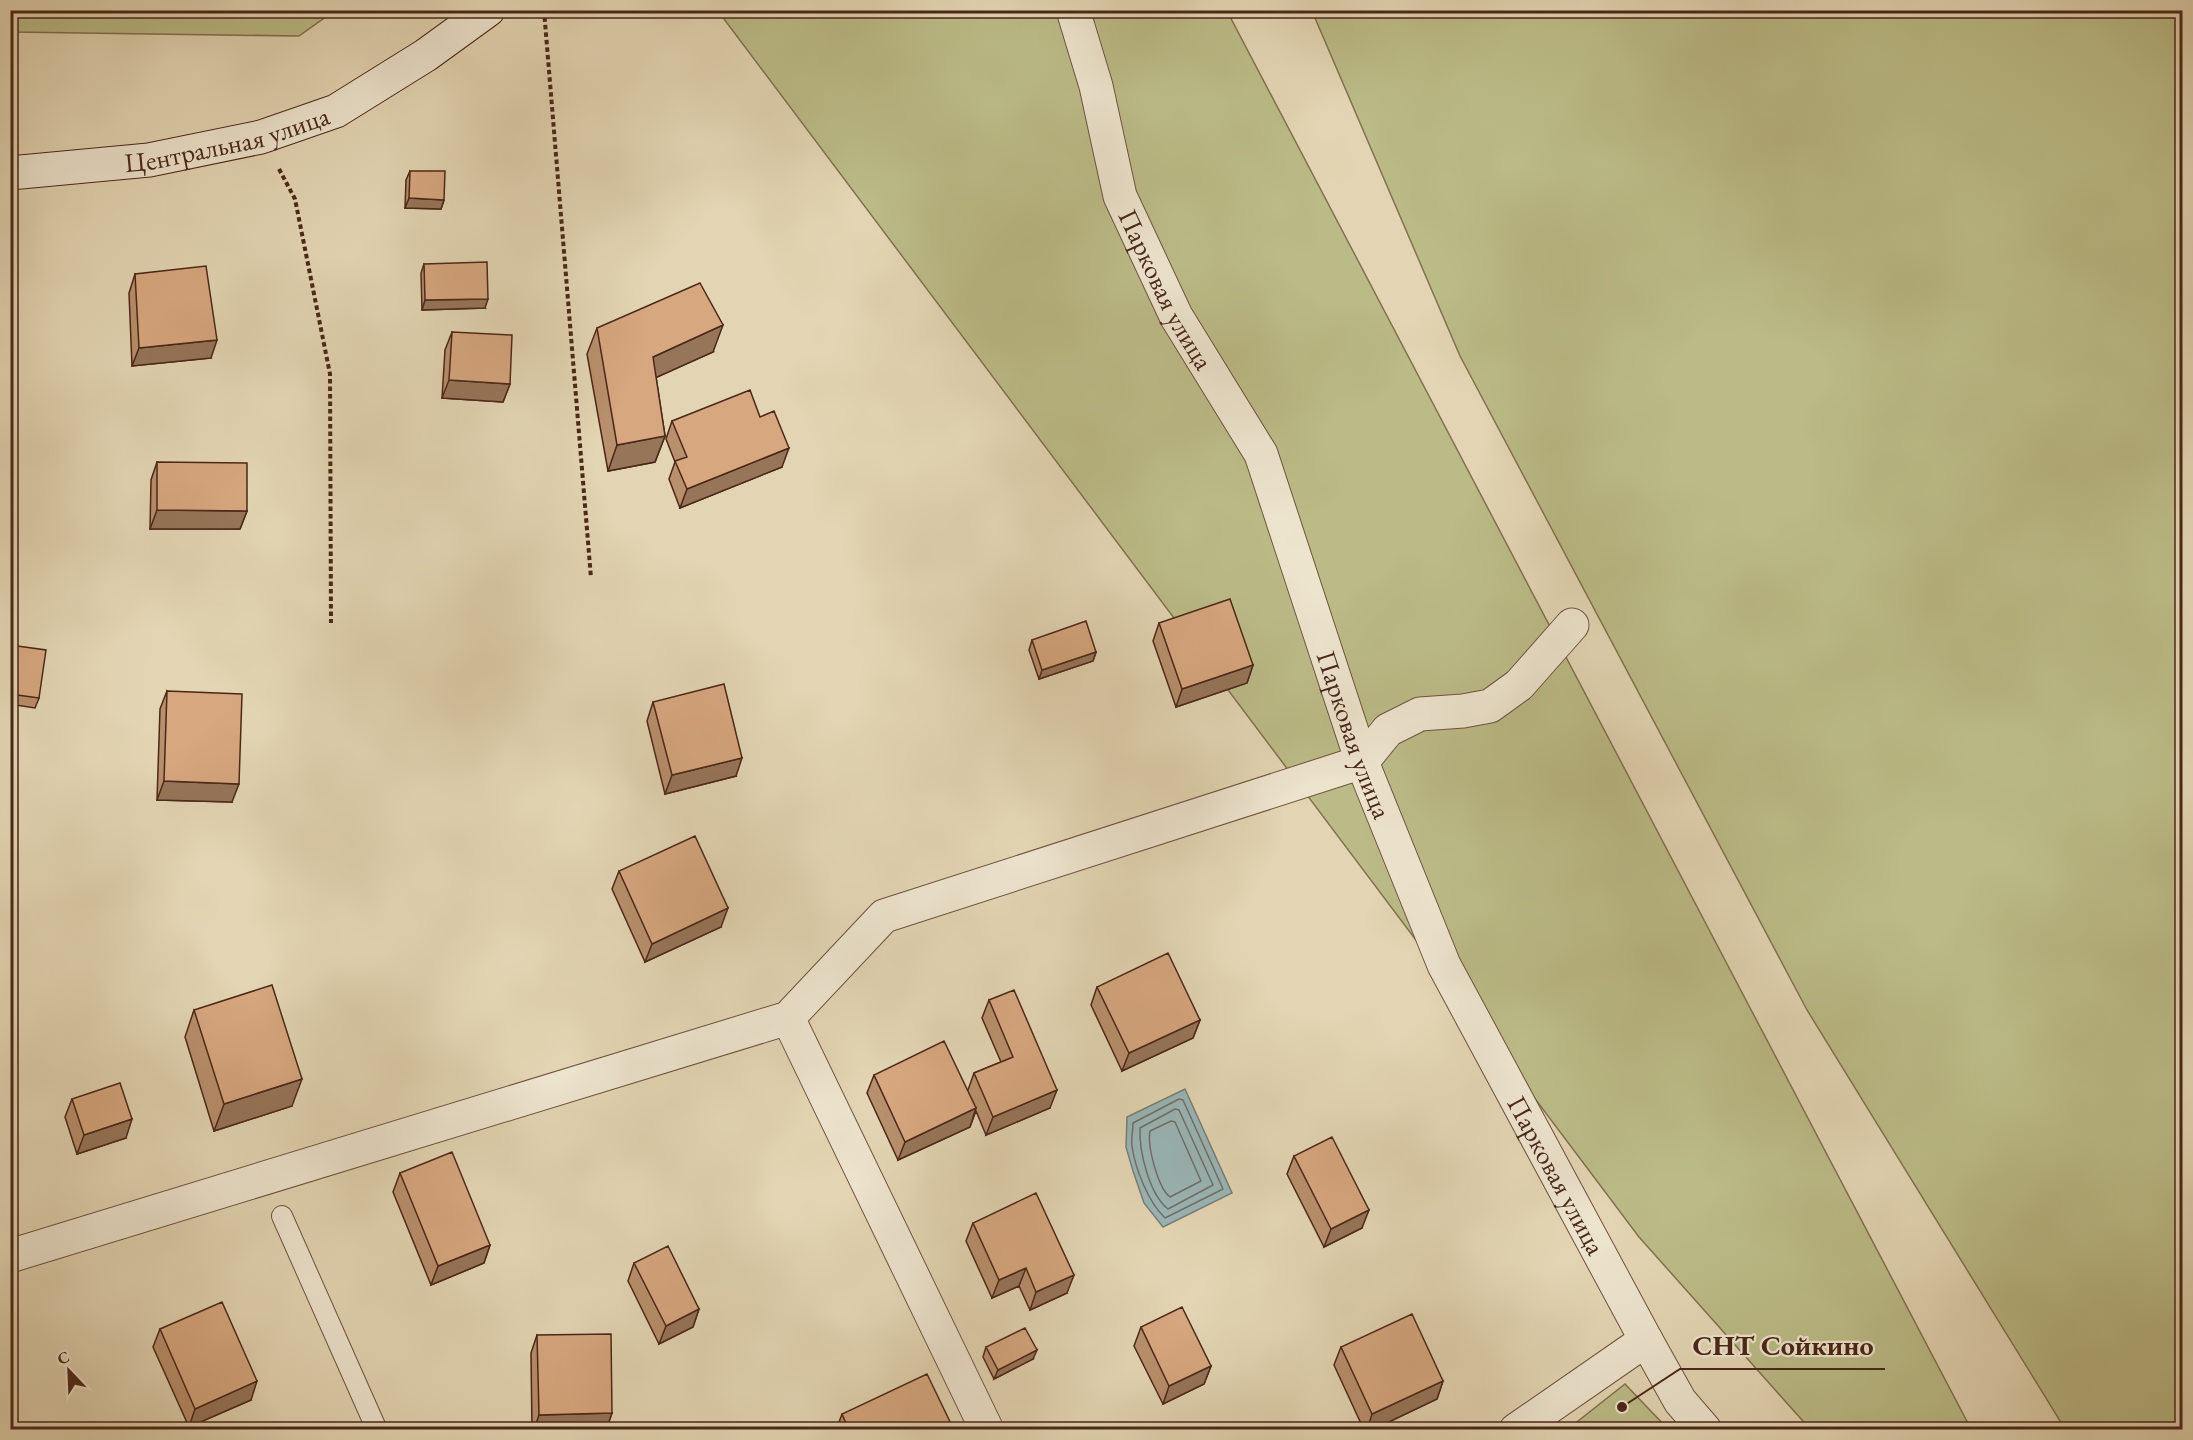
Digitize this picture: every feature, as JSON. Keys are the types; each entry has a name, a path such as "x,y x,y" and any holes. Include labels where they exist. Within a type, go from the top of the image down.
{"street":[{"name":"Центральная улица","path":"10,173 149,160 261,137 336,111 426,55 488,10"},
{"name":"Парковая улица","path":"1073,10 1096,86 1120,196 1176,316 1261,454 1362,762 1444,965 1680,1401 1705,1430"},
{"path":"10,1256 788,1018 884,916 1362,762 1388,730 1419,714 1463,711 1490,706 1519,684 1572,625"},
{"path":"788,1018 987,1430"},
{"path":"1516,1430 1646,1340"}],"lane":[{"path":"282,1216 377,1430"}],"path":[{"path":"544,10 591,578"},
{"path":"261,137 295,199 330,374 331,623"}],"green space":[{"path":"11,10 334,11 299,36 11,32"},
{"path":"718,11 1227,11 1971,1429 1810,1429 1639,1237"},
{"path":"1312,11 2182,11 2182,1429 2065,1429 1807,1010 1460,356"},
{"path":"1625,1384 1668,1429 1568,1429"}],"water":[{"path":"1185,1089 1232,1193 1163,1227 1144,1203 1133,1171 1126,1147 1127,1117"}],"building":[{"path":"410,171 445,171 444,200 409,198"},
{"path":"487,262 488,299 425,300 424,264"},
{"path":"206,266 217,340 139,348 135,274"},
{"path":"700,283 723,325 653,357 665,436 617,445 597,328"},
{"path":"452,332 512,335 510,384 449,380"},
{"path":"750,390 760,417 774,411 789,448 687,489 675,461 687,457 672,421"},
{"path":"157,462 247,463 247,511 157,510"},
{"path":"1230,599 1253,665 1182,689 1159,623"},
{"path":"1086,621 1096,652 1042,670 1032,640"},
{"path":"10,645 46,650 39,698 10,694"},
{"path":"724,684 742,758 672,775 653,702"},
{"path":"167,691 242,694 239,784 164,781"},
{"path":"695,836 728,908 652,944 619,871"},
{"path":"1168,953 1200,1020 1129,1053 1097,987"},
{"path":"272,985 302,1079 224,1104 194,1010"},
{"path":"1014,990 1057,1090 993,1117 974,1073 1013,1057 989,1000"},
{"path":"944,1041 976,1108 905,1142 874,1075"},
{"path":"120,1083 132,1119 84,1135 72,1099"},
{"path":"1332,1137 1369,1210 1331,1229 1294,1156"},
{"path":"452,1152 490,1245 438,1266 400,1173"},
{"path":"1036,1193 1074,1275 1036,1292 1026,1268 999,1280 973,1223"},
{"path":"668,1246 699,1309 666,1326 634,1263"},
{"path":"222,1302 257,1381 195,1409 160,1329"},
{"path":"1182,1307 1211,1366 1169,1386 1141,1327"},
{"path":"1412,1314 1443,1381 1372,1414 1341,1347"},
{"path":"1025,1328 1037,1350 998,1370 986,1347"},
{"path":"611,1334 612,1413 539,1415 537,1335"},
{"path":"927,1374 954,1430 849,1430 842,1414"}],"place":[{"name":"СНТ Сойкино","path":"1622,1407"}]}
